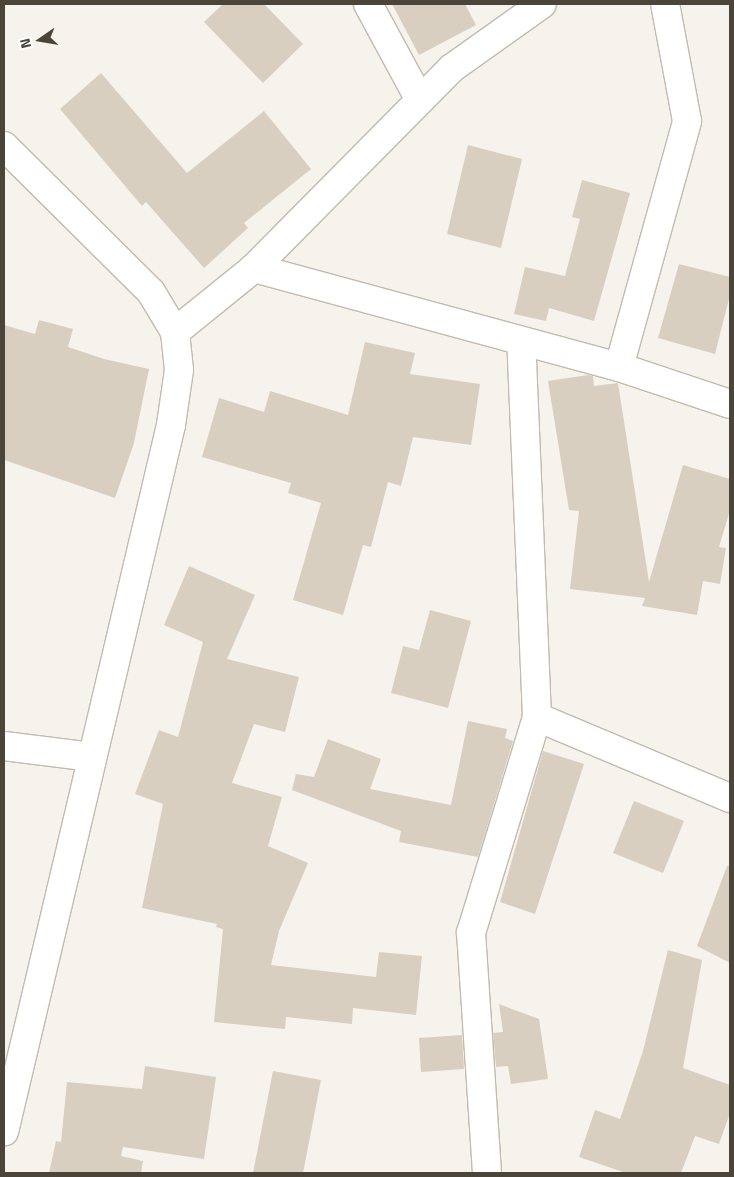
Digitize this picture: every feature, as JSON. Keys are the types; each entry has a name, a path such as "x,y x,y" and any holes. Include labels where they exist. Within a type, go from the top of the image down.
{"street":[{"path":"368,4 420,100"},
{"path":"175,332 254,268 452,68 542,4"},
{"path":"618,367 687,121 665,4"},
{"path":"4,146 151,292 175,332 179,370 171,425 92,757 13,1052 4,1132"},
{"path":"254,268 618,367 730,404"},
{"path":"487,1173 471,932 537,716 521,341"},
{"path":"537,716 730,798"},
{"path":"4,746 92,757"}],"building":[{"path":"223,4 264,4 303,44 263,83 204,22"},
{"path":"392,4 465,4 476,25 419,55"},
{"path":"101,73 187,173 264,111 311,169 244,223 248,228 204,268 146,202 142,206 60,109"},
{"path":"468,145 522,159 501,248 447,234"},
{"path":"582,180 630,193 594,321 549,308 546,321 514,314 525,267 565,276 580,219 572,217"},
{"path":"679,264 730,277 730,295 715,354 658,338"},
{"path":"39,320 73,329 68,347 104,359 149,369 134,443 115,498 4,460 4,325 35,334"},
{"path":"365,342 415,353 410,374 480,384 471,445 413,437 401,486 388,482 371,547 363,545 343,615 293,600 321,503 288,493 291,483 202,457 219,398 264,412 270,391 348,415"},
{"path":"588,375 593,376 594,386 618,383 649,582 683,465 730,479 730,510 719,547 726,548 720,584 703,581 697,615 642,606 645,598 570,589 579,511 569,510 548,381"},
{"path":"189,566 255,595 227,659 299,677 285,732 254,724 232,783 282,797 268,846 308,863 279,931 271,965 376,977 379,952 422,956 416,1015 353,1008 352,1024 286,1017 285,1029 214,1022 223,929 216,927 217,924 142,908 163,804 135,794 159,730 178,737 203,642 164,625"},
{"path":"430,610 471,621 448,708 391,693 403,646 419,650"},
{"path":"468,721 507,729 505,738 513,741 478,857 399,842 401,831 292,790 296,774 314,777 328,739 381,759 370,789 451,805"},
{"path":"543,751 584,764 535,914 500,902"},
{"path":"634,801 684,821 663,873 613,853"},
{"path":"727,866 730,866 730,963 697,946"},
{"path":"668,950 702,960 683,1068 730,1085 730,1113 719,1144 695,1136 681,1173 626,1173 579,1157 595,1110 620,1119 643,1051"},
{"path":"499,1004 539,1019 548,1079 511,1084 508,1066 496,1067 493,1033 503,1032"},
{"path":"462,1035 464,1069 421,1072 419,1038"},
{"path":"145,1066 216,1077 204,1159 123,1147 121,1156 143,1161 141,1173 49,1173 56,1141 61,1142 67,1082 142,1089"},
{"path":"273,1071 321,1080 303,1173 253,1173"}]}
